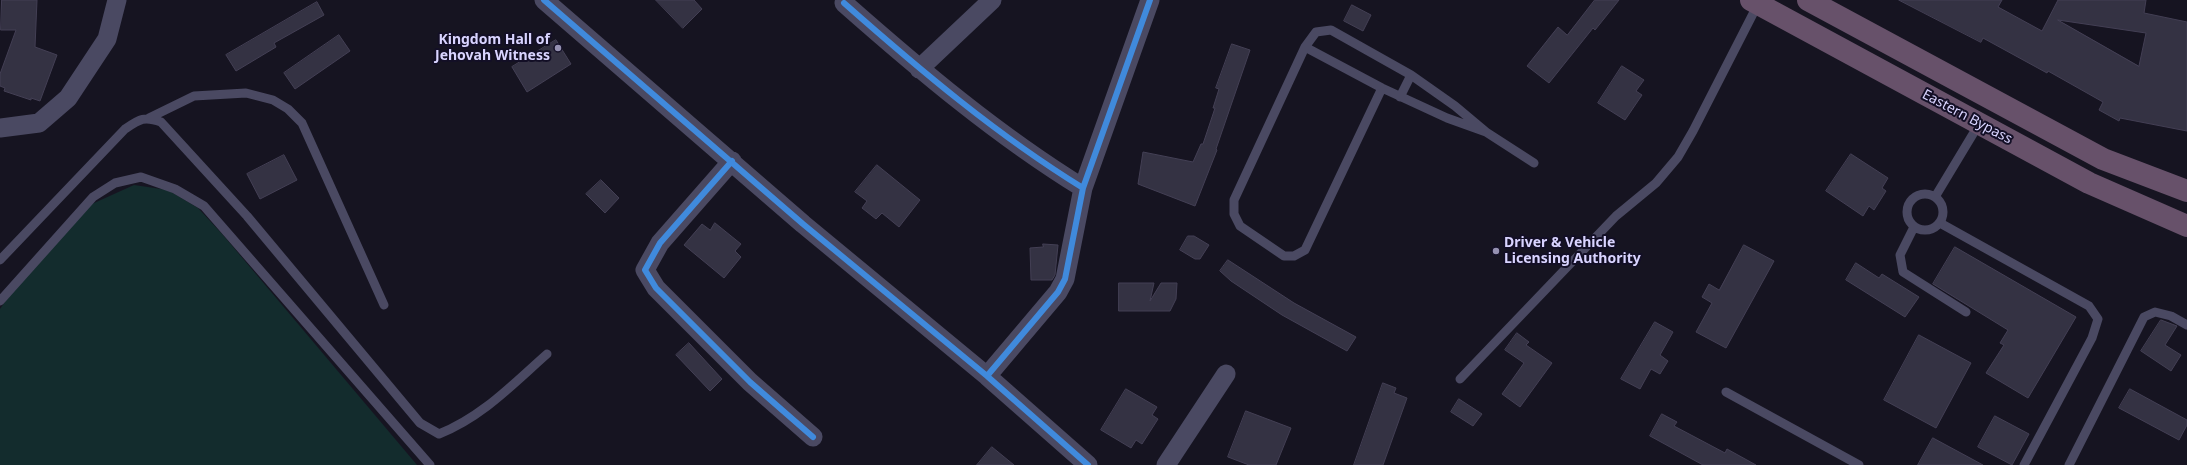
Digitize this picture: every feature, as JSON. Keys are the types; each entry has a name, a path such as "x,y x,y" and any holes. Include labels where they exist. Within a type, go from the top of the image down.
{"highway":[{"name":"Eastern Bypass","path":"1808,0 2103,159 2187,191"},
{"name":"Eastern Bypass","path":"1754,2 2089,183 2187,226"}],"street":[{"path":"0,128 39,123 68,98 107,39 117,0"},
{"path":"544,0 804,224 987,376 1088,465"},
{"path":"919,69 992,0"},
{"path":"987,376 1054,297 1065,279 1083,188 1150,0"},
{"path":"844,3 919,69 1037,160 1083,188"},
{"path":"732,161 660,243 645,270 656,288 750,382 813,437"},
{"path":"1166,465 1226,374"}],"lane":[{"path":"1460,379 1616,216 1656,183 1678,157 1693,131 1754,2"},
{"path":"1382,88 1305,250 1294,256 1284,256 1240,226 1234,214 1234,200 1305,47 1316,32 1331,30 1411,75 1455,106 1486,132 1534,163"},
{"path":"1305,47 1400,97 1447,118 1486,132"},
{"path":"1400,97 1411,75"},
{"path":"0,260 125,128 194,96 246,93 274,100 288,109 302,123 384,305"},
{"path":"149,118 161,122 247,216 420,423 426,427 439,434 456,427 485,409 547,354"},
{"path":"1936,197 1979,124"},
{"path":"0,301 93,197 115,183 141,177 175,189 204,206 430,465"},
{"path":"1926,193 1936,197 1942,204 1943,214 1940,223 1932,229 1923,231 1914,227 1907,220 1906,210 1909,201 1917,195 1926,193"},
{"path":"1940,223 2089,306 2098,319 2092,338 2024,465"},
{"path":"1914,227 1900,255 1903,272 1966,312"},
{"path":"2068,465 2144,317 2155,312 2171,316 2187,325"},
{"path":"1726,392 1859,465"}],"green space":[{"path":"134,185 168,190 198,208 223,235 417,465 0,465 0,309 9,296 92,204"}],"building":[{"path":"2,0 37,0 35,47 57,55 40,101 31,98 31,100 4,91 5,88 0,86 0,74 16,30 1,30"},
{"path":"656,0 694,0 702,9 683,28"},
{"path":"1595,0 1619,0 1595,30 1593,28 1549,83 1527,66 1558,27 1567,35"},
{"path":"1899,0 2002,0 1998,7 2042,31 2058,0 2146,0 2144,13 2187,22 2187,131 2120,118 2119,121 2099,110 2103,102 2048,71 2047,73 1983,38 1981,42","holes":["2058,20 2146,33 2139,66"]},
{"path":"317,2 324,15 274,43 276,47 236,71 226,55"},
{"path":"1352,5 1371,15 1363,31 1344,21"},
{"path":"339,35 350,51 295,89 284,73"},
{"path":"556,40 571,64 527,92 512,67"},
{"path":"1232,44 1250,50 1216,149 1217,150 1195,206 1138,184 1143,152 1193,162 1201,144 1203,144 1215,108 1213,108 1219,89 1216,88"},
{"path":"1622,66 1644,80 1636,91 1642,95 1625,120 1598,103"},
{"path":"1851,154 1888,178 1882,188 1886,191 1874,210 1869,206 1863,216 1826,191"},
{"path":"284,155 297,180 260,199 247,174"},
{"path":"877,165 920,200 899,227 882,213 876,219 862,208 867,201 855,192"},
{"path":"601,180 619,198 605,213 586,194"},
{"path":"715,223 741,244 735,251 741,257 724,278 684,245 702,224 710,230"},
{"path":"1188,236 1194,236 1209,245 1200,259 1195,259 1180,250"},
{"path":"1043,244 1058,245 1055,275 1052,280 1031,280 1030,248 1043,247"},
{"path":"1744,245 1774,261 1726,348 1696,332 1712,303 1702,297 1709,284 1719,290"},
{"path":"1955,247 2076,317 2028,398 1986,373 2004,345 2000,343 2008,330 1933,284"},
{"path":"1228,260 1294,303 1356,337 1347,351 1282,315 1231,281 1220,271"},
{"path":"1856,263 1879,278 1882,274 1919,297 1905,317 1846,280"},
{"path":"1119,283 1154,283 1150,301 1161,283 1177,283 1176,299 1170,311 1119,311"},
{"path":"2161,320 2177,326 2165,345 2181,355 2171,371 2141,351"},
{"path":"1655,322 1673,332 1660,355 1668,361 1660,374 1651,369 1640,389 1621,379"},
{"path":"1517,333 1529,342 1526,345 1552,363 1520,407 1502,394 1524,363 1505,350"},
{"path":"1919,335 1971,363 1936,428 1884,400"},
{"path":"689,343 722,379 710,391 676,355"},
{"path":"1383,383 1396,388 1394,393 1407,398 1383,465 1354,465"},
{"path":"1126,389 1157,407 1152,415 1158,419 1142,444 1136,440 1131,448 1101,430"},
{"path":"2130,389 2187,420 2187,425 2179,440 2119,408"},
{"path":"1459,399 1482,414 1473,426 1451,412"},
{"path":"1246,411 1291,428 1276,465 1249,465 1228,457"},
{"path":"1662,414 1677,422 1674,426 1725,453 1727,449 1756,465 1703,465 1650,436"},
{"path":"1995,416 2029,434 2012,465 1978,447"},
{"path":"1933,438 1983,465 1918,465"},
{"path":"992,447 1014,465 977,465"}],"cycle path":[{"path":"544,0 803,224 987,376 1088,465"},
{"path":"987,376 1058,292 1065,279 1083,188 1150,0"},
{"path":"844,3 901,53 960,101 1051,168 1083,188"},
{"path":"732,161 660,243 645,270 656,288 750,382 813,437"}],"place":[{"name":"Kingdom Hall of Jehovah Witness","path":"558,48"},
{"name":"Driver & Vehicle Licensing Authority","path":"1496,251"}]}
